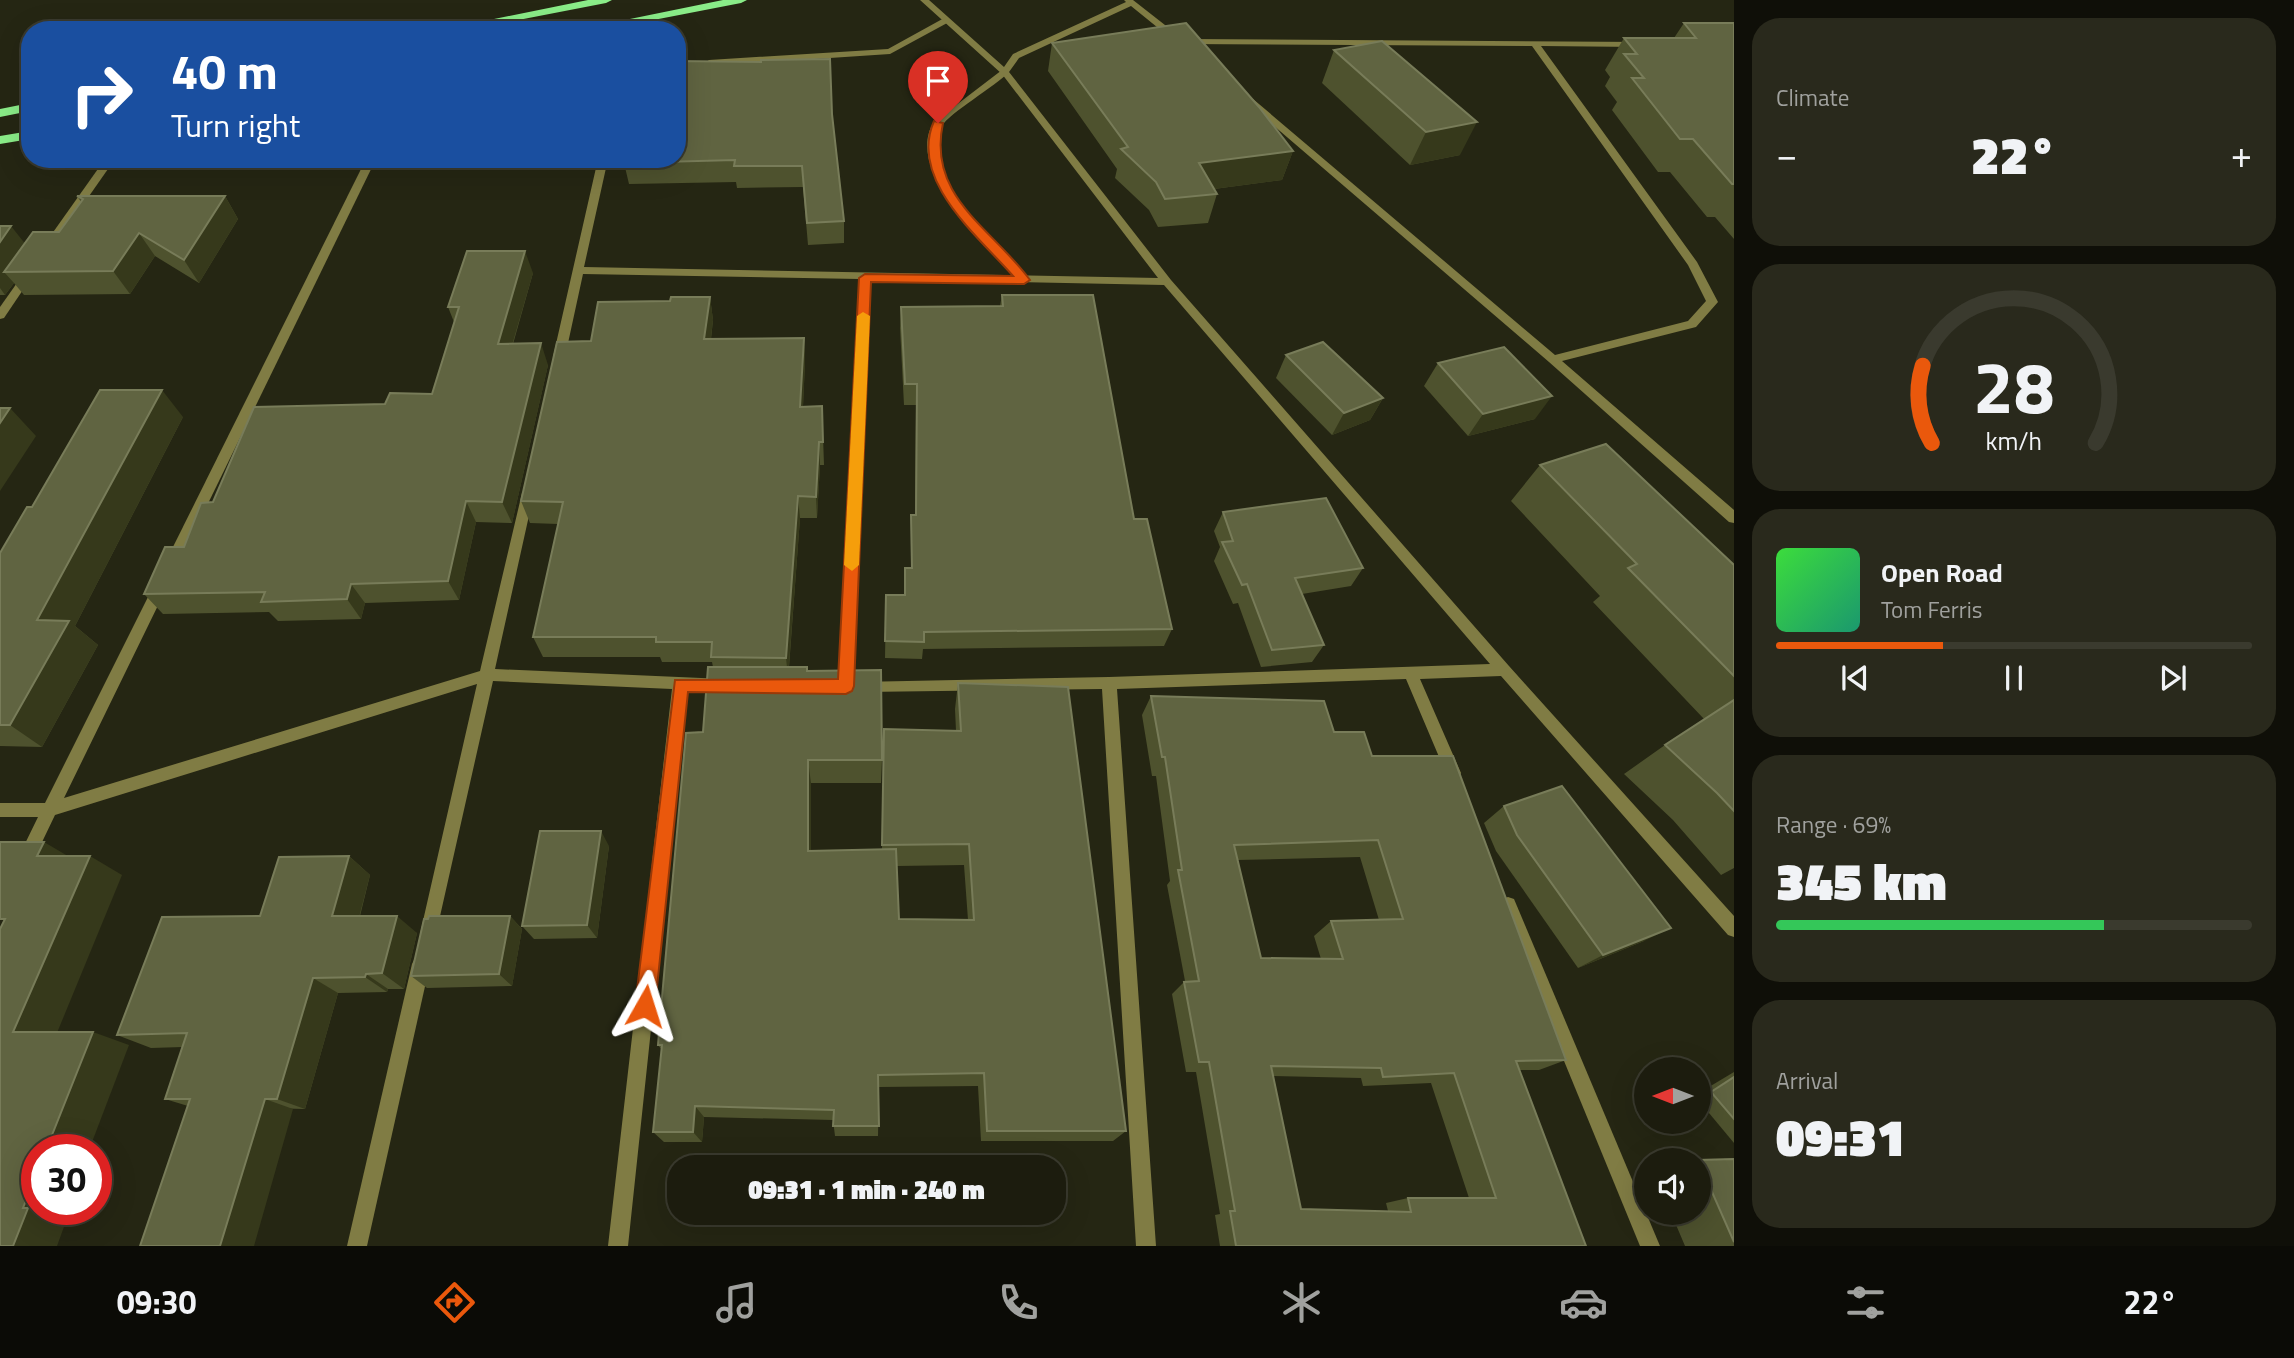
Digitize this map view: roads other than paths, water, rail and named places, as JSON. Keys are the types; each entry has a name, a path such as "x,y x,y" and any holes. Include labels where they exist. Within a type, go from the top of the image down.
{"highway":[{"path":"494,21 606,0"},
{"path":"651,21 741,0"},
{"path":"0,113 21,109"},
{"path":"0,140 21,136"}],"street":[{"path":"924,0 1005,72 1167,282 1504,670 1734,929"},
{"path":"1024,280 948,195 937,171 933,145 938,123 1005,72 1016,56 1130,1 1192,51"},
{"path":"709,63 891,51 946,20"},
{"path":"1181,43 1654,44"},
{"path":"1534,43 1693,264 1712,302 1692,324 1553,359"},
{"path":"1245,97 1553,359 1734,518"},
{"path":"39,259 104,168"},
{"path":"18,872 367,168"},
{"path":"555,375 601,168"},
{"path":"0,315 31,270"},
{"path":"579,270 865,278 1167,282"},
{"path":"865,278 839,686 1109,683 1504,670"},
{"path":"357,1246 531,481"},
{"path":"1411,674 1459,788"},
{"path":"0,810 49,810 487,675 680,685 736,685"},
{"path":"1109,683 1146,1246"},
{"path":"618,1246 680,685"},
{"path":"1502,890 1650,1246"}]}
